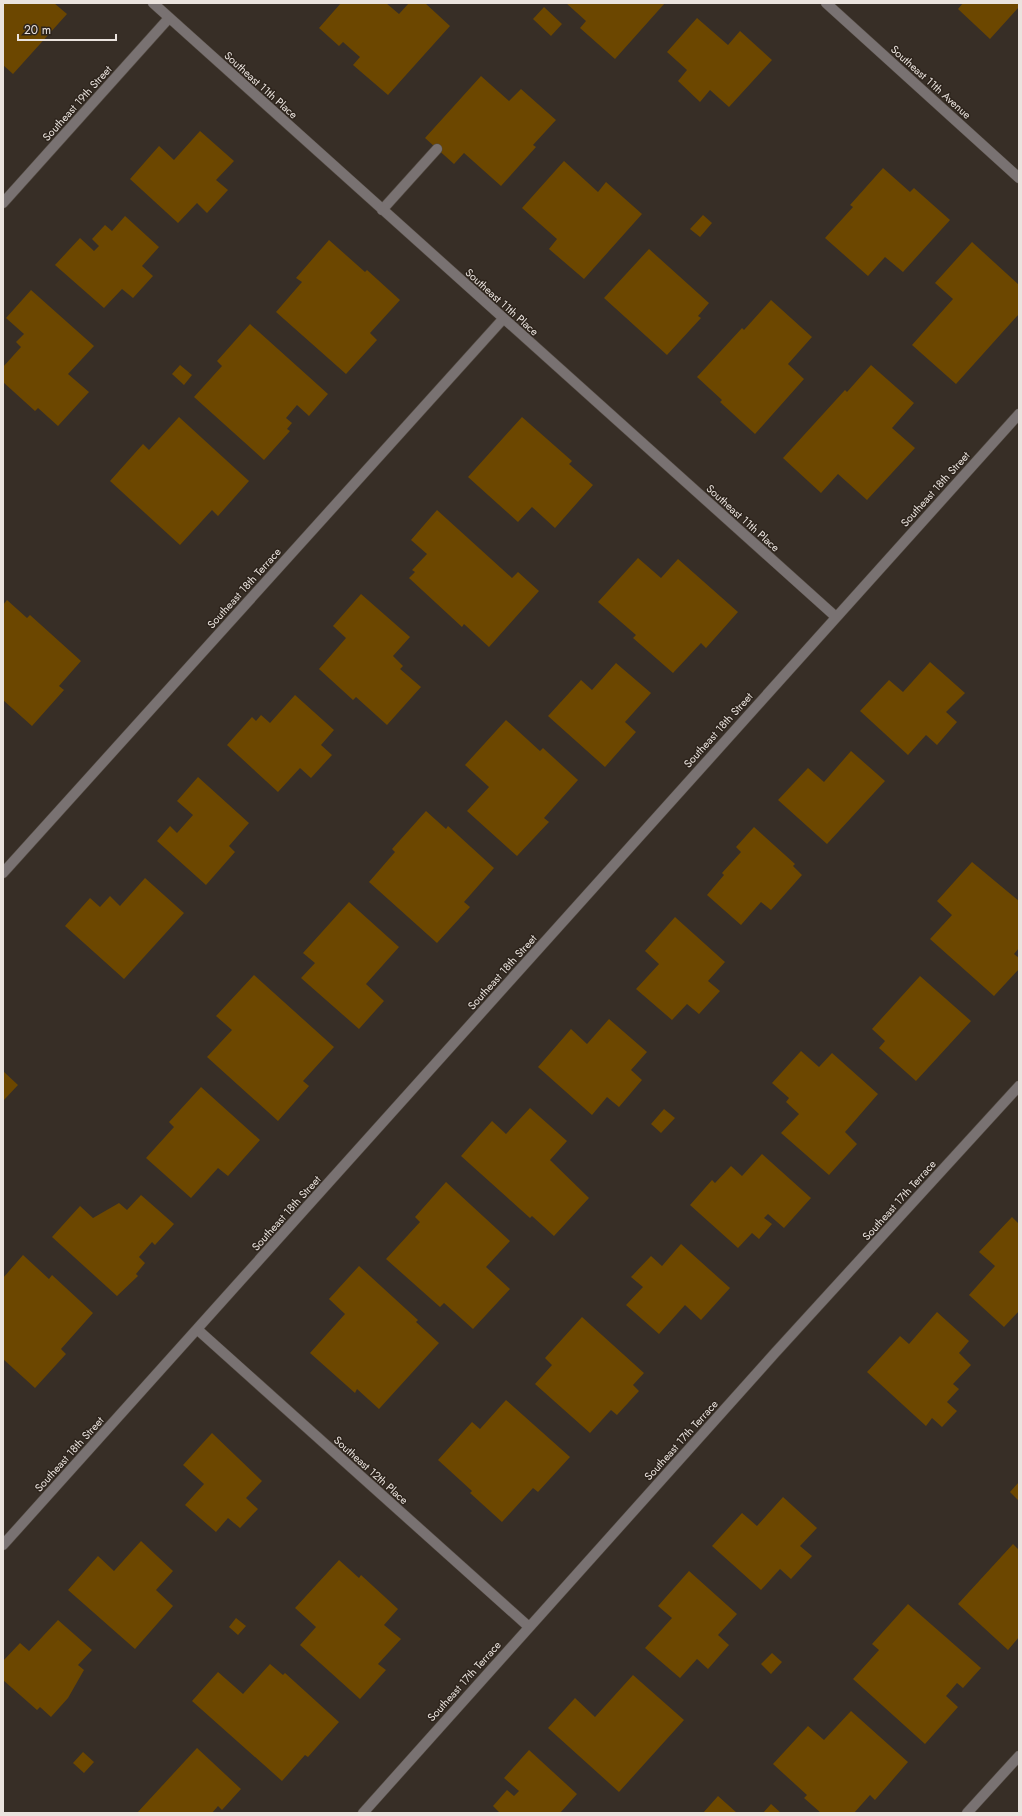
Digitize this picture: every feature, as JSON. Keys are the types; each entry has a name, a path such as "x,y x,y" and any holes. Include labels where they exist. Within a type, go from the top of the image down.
{"street":[{"name":"Southeast 11th Place","path":"153,3 502,319 836,617"},
{"name":"Southeast 11th Avenue","path":"826,3 1019,178"},
{"name":"Southeast 19th Street","path":"3,203 169,18"},
{"path":"382,210 437,149"},
{"name":"Southeast 18th Terrace","path":"3,873 502,319"},
{"name":"Southeast 18th Street","path":"3,1545 198,1330 1019,414"},
{"name":"Southeast 17th Terrace","path":"362,1813 1019,1086"},
{"name":"Southeast 12th Place","path":"198,1330 529,1627"},
{"path":"967,1813 1019,1756"}],"building":[{"path":"3,3 54,3 67,14 13,74 3,65"},
{"path":"341,3 386,3 399,14 409,3 425,3 450,26 388,95 353,65 360,57 343,42 339,46 319,28"},
{"path":"566,3 665,3 615,59 580,28 586,21"},
{"path":"963,3 1019,3 1019,7 990,39 958,9"},
{"path":"544,7 562,24 551,36 533,19"},
{"path":"697,18 728,45 740,31 772,60 729,107 710,90 700,102 678,81 687,70 667,52"},
{"path":"481,76 509,101 521,89 556,120 533,145 536,147 501,186 464,153 454,164 425,138"},
{"path":"200,131 234,161 216,180 228,190 207,213 197,203 178,223 130,179 159,146 174,160"},
{"path":"564,161 598,192 606,182 642,214 584,279 549,249 557,239 522,208"},
{"path":"883,168 910,192 914,188 950,220 903,272 885,257 868,276 825,238 853,207 850,205"},
{"path":"703,215 712,223 700,237 690,229"},
{"path":"125,216 159,247 142,266 153,276 133,298 122,289 104,308 55,265 80,238 94,251 99,246 92,239 105,225 112,231"},
{"path":"329,240 365,272 367,270 400,300 370,333 377,340 346,374 276,312 302,282 296,278"},
{"path":"972,242 1019,285 1019,314 956,384 912,345 953,299 935,283"},
{"path":"649,249 709,303 698,316 701,318 667,355 604,298"},
{"path":"31,290 94,346 68,374 89,392 58,426 38,408 35,411 3,382 3,367 21,347 16,342 24,334 6,318"},
{"path":"771,300 812,337 788,364 804,379 755,434 720,402 722,400 697,377 742,328 744,330"},
{"path":"250,324 328,394 309,416 297,405 286,418 292,423 287,429 290,431 264,460 194,397 222,366 217,361"},
{"path":"180,365 192,375 184,385 172,374"},
{"path":"871,365 914,403 892,428 915,448 867,500 838,474 821,493 783,458 845,390 847,392"},
{"path":"179,417 249,481 218,516 212,510 180,545 110,481 143,444 149,450"},
{"path":"522,417 572,461 569,464 593,485 555,528 532,507 518,522 468,477"},
{"path":"437,510 512,578 518,572 539,591 489,647 464,624 462,627 409,578 415,572 412,570 427,554 411,540"},
{"path":"638,558 661,578 678,559 738,612 706,648 701,643 673,673 633,638 636,635 598,602"},
{"path":"361,594 410,637 393,656 403,666 400,669 421,687 387,725 356,697 353,700 319,669 346,638 333,626"},
{"path":"7,600 27,618 30,615 81,661 59,686 64,690 32,726 3,700 3,605"},
{"path":"930,662 965,693 946,712 957,722 937,745 926,735 908,755 860,711 889,680 903,692"},
{"path":"616,663 651,693 625,722 636,732 605,767 548,716 581,680 592,690"},
{"path":"295,695 334,730 321,745 332,755 311,778 300,768 278,792 227,745 252,717 256,721 261,715 270,723"},
{"path":"506,720 540,751 543,748 578,780 544,818 549,822 517,856 467,811 489,787 465,765"},
{"path":"851,751 885,781 827,844 778,800 808,768 824,782"},
{"path":"198,777 249,823 229,846 235,852 206,885 157,841 170,826 177,833 193,815 177,801"},
{"path":"426,811 446,829 448,826 494,868 464,902 470,907 437,943 369,882 395,852 392,849"},
{"path":"754,827 795,864 793,866 802,875 771,910 761,902 741,925 707,895 724,875 722,873 741,852 736,847"},
{"path":"972,862 1019,901 1019,948 1014,954 1019,958 1019,969 994,996 930,939 952,915 937,901"},
{"path":"145,878 184,913 124,979 65,926 90,898 100,907 110,896 120,906"},
{"path":"349,902 399,947 366,984 384,1001 359,1029 301,978 315,963 303,953"},
{"path":"675,917 725,962 708,981 720,991 699,1014 687,1004 672,1020 636,989 659,964 645,951"},
{"path":"254,975 334,1047 303,1081 309,1086 278,1121 207,1057 232,1030 216,1016"},
{"path":"920,976 971,1021 916,1081 879,1048 885,1041 872,1029"},
{"path":"609,1019 647,1052 631,1070 642,1080 619,1107 607,1097 592,1115 538,1067 571,1029 587,1044"},
{"path":"801,1051 819,1067 832,1053 878,1094 845,1132 857,1144 829,1175 781,1133 799,1114 786,1102 789,1098 772,1083"},
{"path":"3,1071 18,1085 3,1101"},
{"path":"201,1087 260,1140 228,1176 218,1168 191,1198 146,1158 174,1127 169,1122"},
{"path":"530,1108 567,1141 550,1160 589,1198 554,1236 532,1216 530,1218 461,1156 492,1121 506,1134"},
{"path":"664,1109 675,1118 661,1133 651,1124"},
{"path":"762,1154 811,1198 784,1228 768,1214 764,1218 772,1224 759,1239 752,1233 738,1248 690,1205 712,1180 715,1183 731,1166 742,1176"},
{"path":"446,1182 510,1241 486,1267 510,1289 473,1329 444,1303 440,1307 386,1259 420,1222 415,1217"},
{"path":"141,1195 174,1224 155,1245 152,1242 139,1257 145,1263 136,1274 138,1276 117,1296 52,1237 80,1206 93,1218 119,1203 127,1210"},
{"path":"1012,1217 1019,1224 1019,1311 1004,1327 969,1295 995,1266 979,1252"},
{"path":"681,1244 730,1288 701,1320 685,1305 659,1334 626,1305 643,1287 631,1277 651,1256 662,1266"},
{"path":"23,1255 49,1279 52,1275 93,1313 61,1349 66,1354 35,1388 3,1359 3,1278"},
{"path":"359,1266 418,1320 416,1322 439,1343 379,1409 357,1389 355,1393 310,1353 345,1314 329,1299"},
{"path":"937,1312 969,1341 959,1353 971,1365 953,1384 959,1389 947,1402 957,1411 942,1427 932,1418 926,1426 867,1372 900,1336 909,1344"},
{"path":"582,1317 644,1373 633,1385 639,1391 617,1415 611,1410 590,1433 535,1384 552,1365 545,1358"},
{"path":"506,1400 570,1457 538,1492 533,1488 502,1522 470,1493 472,1491 438,1460 472,1422 480,1429"},
{"path":"212,1433 262,1481 246,1498 258,1509 240,1528 228,1518 216,1532 185,1505 204,1484 183,1465"},
{"path":"1019,1482 1019,1501 1010,1492"},
{"path":"783,1497 817,1528 800,1546 812,1556 791,1579 780,1569 761,1590 712,1546 742,1513 757,1526"},
{"path":"141,1541 173,1571 156,1590 173,1606 135,1649 68,1590 98,1556 114,1571"},
{"path":"1013,1544 1019,1550 1019,1637 1008,1650 958,1604"},
{"path":"339,1560 359,1578 361,1575 398,1609 384,1625 401,1639 378,1664 386,1670 360,1699 300,1645 316,1627 295,1608"},
{"path":"689,1571 737,1614 718,1635 729,1645 708,1669 697,1659 680,1678 645,1648 672,1618 658,1606"},
{"path":"908,1604 981,1668 963,1688 957,1683 946,1696 958,1707 925,1744 853,1679 879,1650 872,1644"},
{"path":"236,1618 246,1626 238,1635 229,1627"},
{"path":"58,1620 92,1650 78,1665 84,1670 68,1698 51,1717 40,1707 37,1710 3,1680 3,1661 20,1643 29,1651"},
{"path":"772,1653 782,1662 771,1674 761,1664"},
{"path":"270,1664 283,1675 285,1673 339,1722 308,1757 305,1755 282,1781 192,1701 218,1672 243,1694"},
{"path":"633,1675 684,1720 619,1792 548,1728 575,1698 595,1717"},
{"path":"851,1711 908,1762 875,1800 870,1795 854,1813 821,1813 804,1798 807,1795 773,1764 808,1726 824,1740"},
{"path":"197,1748 241,1789 222,1810 218,1806 212,1813 137,1813"},
{"path":"529,1750 577,1794 560,1813 500,1813 493,1806 507,1790 514,1796 519,1791 504,1778"},
{"path":"83,1752 94,1762 84,1773 73,1763"},
{"path":"718,1796 737,1813 703,1813"},
{"path":"771,1804 781,1813 763,1813"}]}
